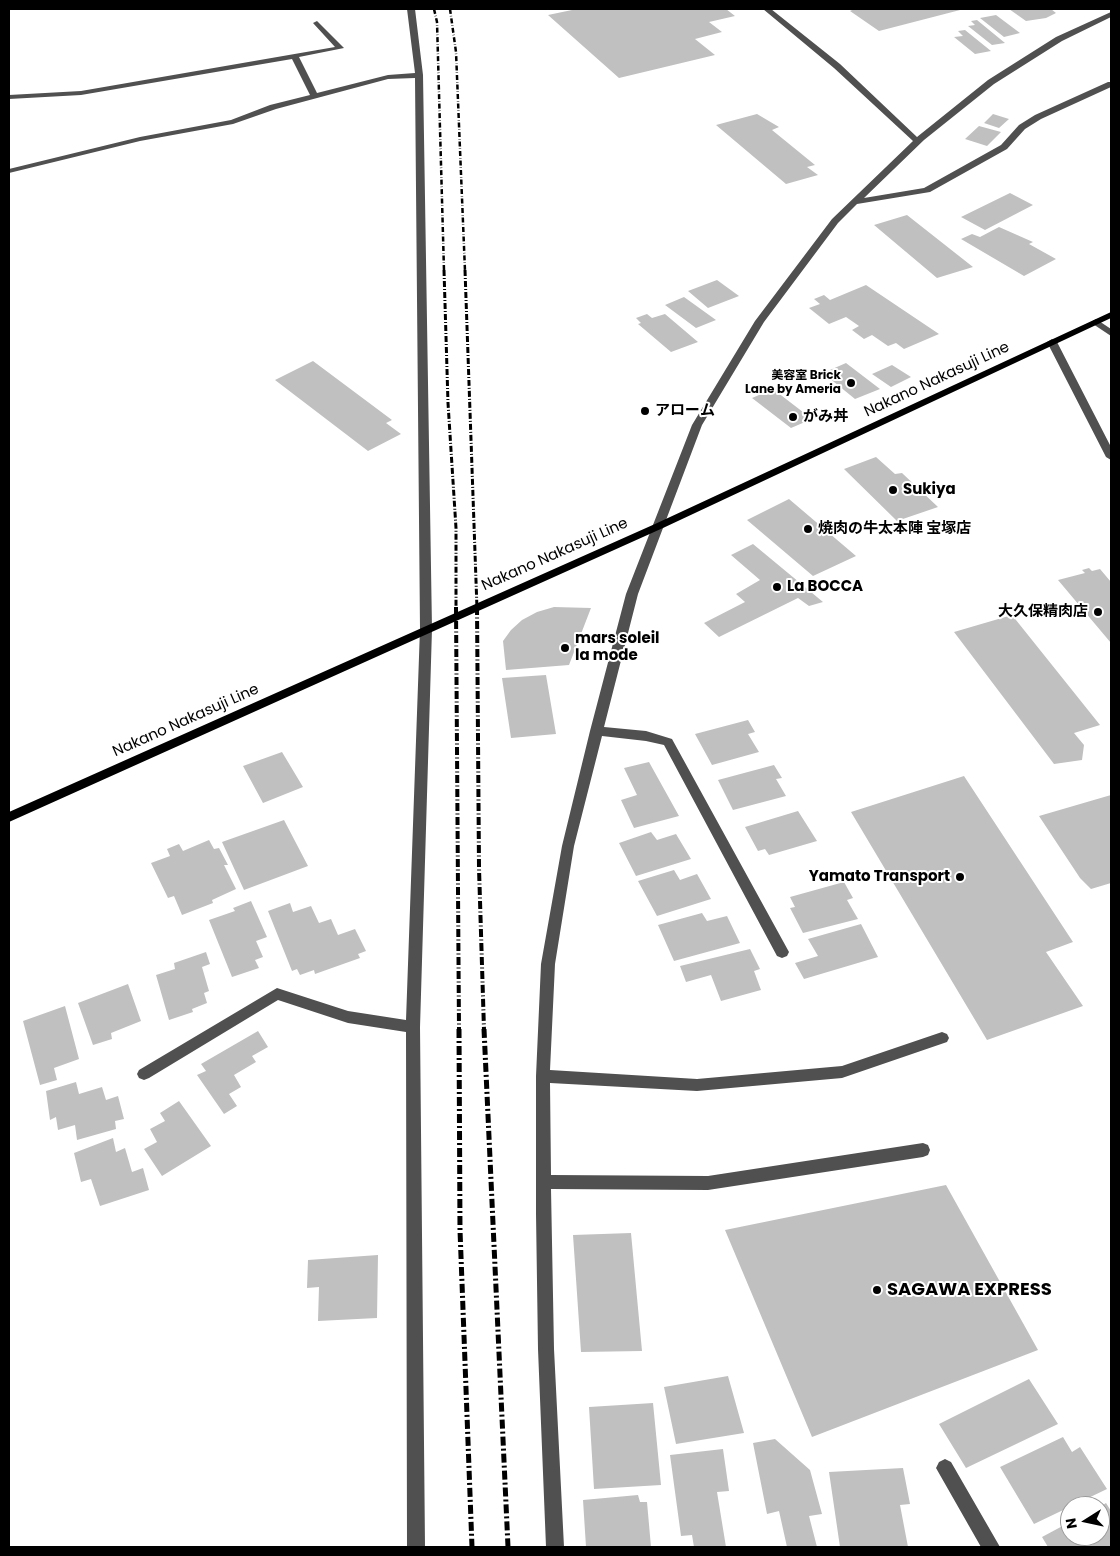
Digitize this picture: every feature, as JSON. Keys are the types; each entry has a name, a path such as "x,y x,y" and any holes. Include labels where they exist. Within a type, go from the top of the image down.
{"main road":[{"name":"Nakano Nakasuji Line","path":"9,817 585,557 659,526 1111,315"}],"street":[{"path":"410,9 419,75 426,629 413,1027 416,1547"},
{"path":"767,9 837,66 918,142"},
{"path":"555,1547 546,1349 544,1214 543,1076 548,964 568,846 632,594 697,425 760,321 836,221 918,142 991,82 1059,39 1111,14"},
{"path":"9,97 81,94 340,48 317,23"},
{"path":"295,57 314,96"},
{"path":"9,171 140,139 233,122 273,107 388,77 419,75"},
{"path":"855,202 927,190 1004,147 1022,128 1038,117 1111,84"},
{"path":"1096,322 1111,332"},
{"path":"1052,342 1111,457"},
{"path":"596,731 646,736 668,742 782,952"},
{"path":"144,1074 278,994 348,1017 413,1027"},
{"path":"543,1076 697,1085 842,1072 942,1038"},
{"path":"544,1182 708,1183 923,1150"},
{"path":"946,1468 991,1547"}],"building":[{"path":"571,9 726,9 735,16 709,22 722,32 695,39 715,55 619,78 548,15"},
{"path":"854,9 964,9 879,31 850,11"},
{"path":"1009,9 1051,9 1056,13 1046,18 1026,21"},
{"path":"996,15 1020,33 1004,37 980,18"},
{"path":"977,20 1005,43 992,45 968,26 975,25 971,21"},
{"path":"965,30 991,51 975,54 954,37 963,36 958,31"},
{"path":"757,114 779,127 772,130 815,165 807,167 818,175 786,184 716,125"},
{"path":"993,114 1009,119 999,128 984,123"},
{"path":"979,126 1001,132 987,146 965,139"},
{"path":"1010,193 1033,205 985,230 961,217"},
{"path":"907,215 973,267 937,278 874,225"},
{"path":"999,227 1033,242 1029,244 1056,259 1024,276 961,239 972,234 980,237"},
{"path":"717,280 739,296 708,308 688,291"},
{"path":"866,285 939,334 904,349 896,343 888,346 872,335 864,339 852,330 859,326 846,317 829,324 809,308 820,304 814,299 824,295 830,300"},
{"path":"684,297 716,320 696,328 665,305"},
{"path":"647,314 652,318 665,314 698,342 671,352 638,324 641,323 636,318"},
{"path":"313,361 392,420 386,423 401,434 368,451 275,380"},
{"path":"846,363 880,389 855,399 823,373"},
{"path":"892,365 911,377 891,387 872,374"},
{"path":"773,389 812,419 791,428 752,398"},
{"path":"876,457 895,474 902,473 938,507 897,521 844,469"},
{"path":"789,499 856,556 813,576 747,520"},
{"name":"La BOCCA","path":"753,544 823,602 809,606 798,598 719,637 704,623 745,602 736,594 760,580 731,555"},
{"name":"大久保精肉店","path":"1089,568 1092,571 1100,569 1111,582 1111,643 1058,580 1085,573 1082,570"},
{"path":"554,607 591,608 569,665 506,670 503,641 511,630 522,620 537,612"},
{"path":"1012,615 1100,725 1074,733 1084,745 1082,760 1054,764 954,632"},
{"path":"546,675 556,734 511,738 502,678"},
{"path":"748,720 755,732 748,734 759,752 712,765 695,734"},
{"path":"282,752 303,787 263,803 243,766"},
{"path":"649,762 679,816 634,828 621,800 637,795 624,768"},
{"path":"774,765 782,778 776,779 786,796 733,810 718,780"},
{"name":"Yamato Transport","path":"964,776 1073,942 1046,952 1083,1006 987,1040 851,812"},
{"path":"1111,795 1111,883 1091,889 1080,878 1039,816"},
{"path":"798,811 817,841 769,855 765,849 758,851 745,827"},
{"path":"284,820 308,866 244,890 222,842"},
{"path":"651,832 657,840 676,834 691,859 636,876 619,843"},
{"path":"209,840 214,849 219,848 228,865 224,865 236,889 212,900 213,903 182,915 174,896 168,898 151,863 170,856 167,849 179,844 183,851"},
{"path":"674,870 680,880 697,874 711,899 657,916 638,881"},
{"path":"844,882 853,898 847,900 858,919 803,933 790,908 795,907 790,897"},
{"path":"251,901 267,937 256,941 263,957 255,960 259,968 232,977 209,920 235,911 233,908"},
{"path":"290,903 293,912 311,906 319,923 331,919 338,935 355,929 366,951 358,954 360,958 315,974 314,970 300,975 297,969 292,971 268,911"},
{"path":"702,913 707,921 727,916 740,943 674,961 658,925"},
{"path":"861,924 878,957 804,979 795,963 818,956 808,939"},
{"path":"750,949 760,969 754,971 761,990 721,1001 711,975 686,982 680,966"},
{"path":"206,952 210,964 202,967 209,991 204,993 207,1003 192,1009 193,1012 169,1020 156,975 175,969 174,963"},
{"path":"128,984 141,1021 111,1033 112,1039 93,1045 78,1003"},
{"path":"65,1006 79,1059 54,1068 57,1080 40,1085 23,1021"},
{"path":"258,1031 268,1047 252,1056 256,1062 234,1075 241,1087 229,1094 237,1106 224,1114 197,1075 206,1071 201,1064"},
{"path":"76,1082 79,1094 102,1087 106,1100 118,1096 124,1119 115,1121 116,1129 77,1140 75,1125 58,1130 56,1117 50,1120 46,1091"},
{"path":"179,1101 211,1146 162,1176 144,1149 157,1142 150,1129 165,1121 160,1113"},
{"path":"113,1138 116,1152 125,1148 132,1172 143,1168 149,1190 100,1206 91,1179 81,1182 74,1153"},
{"name":"SAGAWA EXPRESS","path":"946,1185 1038,1350 812,1437 725,1230"},
{"path":"631,1233 642,1351 581,1352 573,1235"},
{"path":"378,1255 377,1318 318,1321 319,1287 307,1288 308,1260"},
{"path":"728,1376 744,1433 676,1444 664,1387"},
{"path":"1029,1379 1058,1424 966,1468 939,1424"},
{"path":"653,1403 661,1485 594,1489 589,1407"},
{"path":"1063,1437 1072,1452 1080,1447 1107,1489 1092,1496 1060,1496 1060,1512 1034,1524 1000,1467"},
{"path":"775,1439 810,1470 822,1514 809,1516 817,1547 787,1547 779,1511 767,1514 753,1443"},
{"path":"723,1449 729,1491 717,1492 726,1547 694,1547 692,1535 681,1536 670,1455"},
{"path":"903,1468 910,1504 900,1505 908,1547 840,1547 829,1472"},
{"path":"638,1495 640,1502 647,1502 651,1547 586,1547 583,1500"},
{"path":"1110,1509 1111,1511 1111,1547 1048,1547 1042,1537 1060,1527 1060,1546 1110,1546"}],"railway":[{"path":"434,9 437,22 444,271"},
{"path":"450,9 456,52 465,271"},
{"path":"444,270 448,403 456,528 456,607"},
{"path":"465,270 477,609"},
{"path":"456,607 459,1030"},
{"path":"477,607 479,868 484,1030"},
{"path":"459,1029 460,1230 472,1547"},
{"path":"484,1029 508,1547"}],"place":[{"name":"美容室 Brick Lane by Ameria","path":"851,383"},
{"name":"アローム","path":"645,411"},
{"name":"がみ丼","path":"793,417"},
{"name":"Sukiya","path":"893,490"},
{"name":"焼肉の牛太本陣 宝塚店","path":"808,529"},
{"name":"La BOCCA","path":"777,587"},
{"name":"大久保精肉店","path":"1098,612"},
{"name":"mars soleil la mode","path":"565,648"},
{"name":"Yamato Transport","path":"960,877"},
{"name":"SAGAWA EXPRESS","path":"877,1290"}]}
